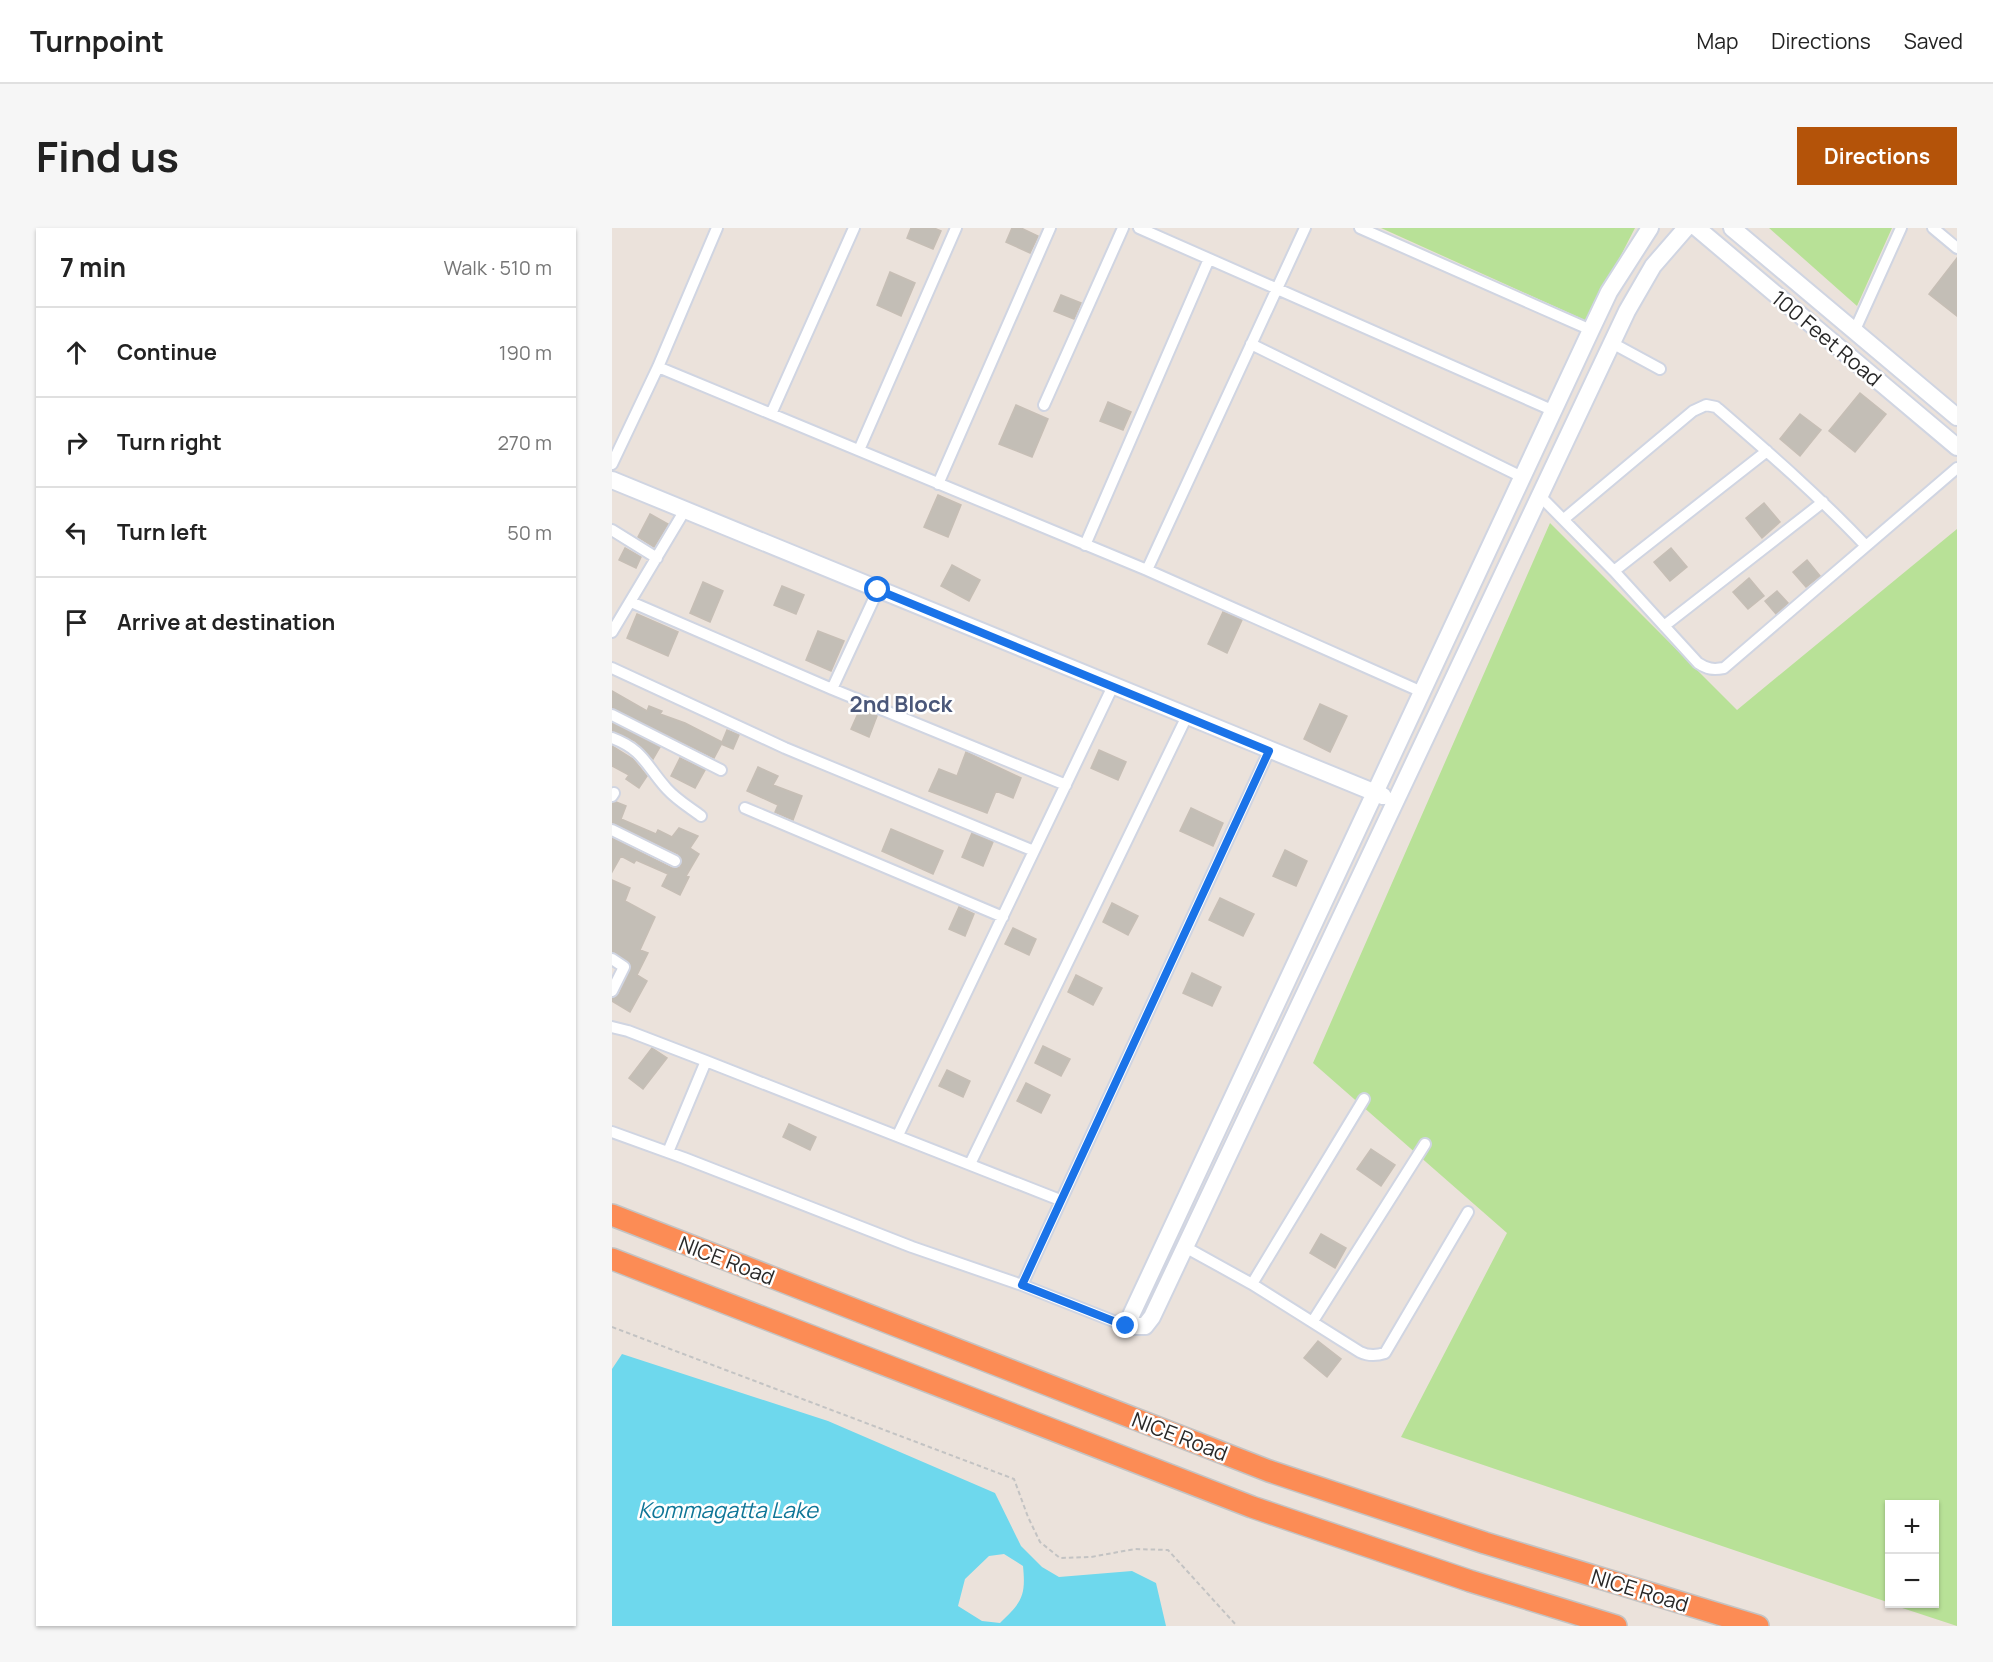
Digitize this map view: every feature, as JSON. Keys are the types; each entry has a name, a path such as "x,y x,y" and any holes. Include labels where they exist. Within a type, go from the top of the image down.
{"highway":[{"name":"NICE Road","path":"612,1215 1269,1471 1485,1543 1758,1626"},
{"name":"NICE Road","path":"612,1259 1252,1507 1470,1581 1617,1626"}],"street":[{"path":"612,464 658,367 717,228"},
{"path":"771,414 854,228"},
{"path":"859,450 956,228"},
{"path":"938,484 1050,228"},
{"path":"1044,405 1123,228"},
{"path":"1139,228 1554,411"},
{"path":"1147,570 1305,228"},
{"path":"1360,228 1591,330"},
{"path":"1126,1326 1609,292 1650,228"},
{"path":"612,1132 1126,1326 1145,1326 1152,1317 1640,286 1653,266 1686,228"},
{"name":"100 Feet Road","path":"1697,228 1957,447"},
{"name":"100 Feet Road","path":"1732,228 1957,417"},
{"path":"1854,332 1901,228"},
{"path":"1933,228 1957,248"},
{"path":"1085,545 1209,259"},
{"path":"1612,343 1660,369"},
{"path":"1251,344 1522,477"},
{"path":"658,367 1147,570 1422,692"},
{"path":"1564,519 1693,411 1706,405 1716,407 1767,451 1823,502 1866,546"},
{"path":"1614,571 1767,451"},
{"path":"1539,496 1614,571 1698,663 1704,668 1711,669 1724,668 1957,468"},
{"path":"612,480 1269,751 1396,801"},
{"path":"1664,627 1823,502"},
{"path":"612,632 685,510"},
{"path":"612,530 657,558"},
{"path":"832,689 878,590"},
{"path":"631,602 832,689 1066,784"},
{"path":"612,668 785,748 1034,851"},
{"path":"898,1135 1113,686"},
{"path":"612,716 721,771"},
{"path":"970,1164 1187,716"},
{"path":"612,738 638,752 665,788 701,816"},
{"path":"1022,1285 1269,751"},
{"path":"745,808 1003,917"},
{"path":"612,830 675,861"},
{"path":"612,959 624,967 612,991"},
{"path":"612,1027 628,1031 898,1135 1060,1200"},
{"path":"668,1152 706,1061"},
{"path":"1252,1284 1364,1099"},
{"path":"1313,1321 1425,1144"},
{"path":"1185,1247 1252,1284 1364,1354 1372,1356 1385,1353 1468,1212"}],"path":[{"path":"612,1327 1014,1479 1040,1542 1060,1558 1091,1557 1135,1549 1168,1550 1237,1626"}],"green space":[{"path":"1381,228 1635,228 1587,321"},
{"path":"1769,228 1892,228 1857,306"},
{"path":"1550,523 1737,710 1957,529 1957,1626 1902,1608 1939,1608 1939,1500 1885,1500 1885,1601 1401,1437 1507,1233 1313,1063"}],"water":[{"name":"Kommagatta Lake","path":"622,1354 828,1421 995,1493 1021,1546 1042,1567 1059,1577 1132,1571 1156,1583 1166,1626 612,1626 612,1369","holes":["1004,1554 1023,1566 1024,1585 1021,1598 1000,1623 982,1621 958,1606 965,1579 989,1556"]}],"building":[{"path":"911,228 934,228 941,231 933,249 907,238"},
{"path":"1012,228 1021,228 1038,236 1030,253 1006,242"},
{"path":"1957,258 1957,316 1929,294"},
{"path":"890,272 915,283 901,316 877,305"},
{"path":"1061,295 1081,303 1074,319 1054,311"},
{"path":"1860,393 1886,414 1855,452 1829,431"},
{"path":"1108,402 1131,412 1123,430 1100,421"},
{"path":"1016,405 1048,419 1032,457 999,444"},
{"path":"1800,414 1821,430 1800,456 1780,439"},
{"path":"938,495 961,505 948,537 924,527"},
{"path":"1764,503 1780,522 1762,538 1746,518"},
{"path":"650,514 668,524 654,547 638,537"},
{"path":"625,548 641,557 636,568 619,560"},
{"path":"1671,548 1687,567 1670,581 1654,562"},
{"path":"1807,560 1820,576 1806,587 1793,572"},
{"path":"952,565 980,580 969,601 941,586"},
{"path":"1749,578 1764,596 1748,609 1733,592"},
{"path":"703,582 723,591 710,622 690,613"},
{"path":"782,586 804,595 796,614 774,605"},
{"path":"1777,591 1788,603 1776,614 1765,601"},
{"path":"1223,612 1242,620 1227,653 1208,644"},
{"path":"637,614 678,632 668,656 627,638"},
{"path":"818,631 844,641 831,671 806,660"},
{"path":"612,691 647,711 649,706 662,711 660,714 685,723 722,742 727,730 739,735 733,749 721,744 714,758 612,708"},
{"path":"1320,704 1347,716 1330,752 1304,739"},
{"path":"860,709 877,716 869,737 851,729"},
{"path":"612,723 660,747 653,759 635,741 612,731"},
{"path":"612,746 633,759 647,776 639,788 626,779 629,775 612,766"},
{"path":"1099,750 1126,762 1118,780 1091,768"},
{"path":"966,752 1021,778 1013,798 996,791 987,813 929,791 939,769 957,776"},
{"path":"680,758 705,770 695,788 671,776"},
{"path":"758,767 778,776 773,785 802,796 793,820 775,812 778,805 747,791"},
{"path":"616,802 626,806 621,819 656,834 658,830 672,837 679,828 698,836 690,848 699,854 686,876 689,877 680,895 662,886 668,874 636,860 634,863 621,856 612,872 612,838 672,868 680,867 682,861 678,854 612,823 612,803"},
{"path":"1191,808 1223,823 1213,846 1180,831"},
{"path":"891,829 943,851 933,874 882,851"},
{"path":"972,833 993,842 983,866 962,857"},
{"path":"1285,850 1307,861 1296,886 1273,876"},
{"path":"612,880 630,888 625,901 655,917 640,950 648,953 637,975 647,981 630,1012 612,1001 612,998 619,994 631,967 628,961 612,952"},
{"path":"1220,898 1254,914 1243,936 1209,920"},
{"path":"1112,903 1138,916 1128,935 1103,922"},
{"path":"959,907 974,914 965,936 949,929"},
{"path":"1013,928 1036,939 1029,955 1005,944"},
{"path":"1192,973 1221,987 1212,1006 1183,993"},
{"path":"1076,975 1102,988 1093,1005 1068,992"},
{"path":"1043,1046 1070,1059 1061,1076 1035,1063"},
{"path":"652,1048 667,1058 643,1089 629,1078"},
{"path":"947,1070 970,1081 963,1097 939,1086"},
{"path":"1026,1083 1050,1095 1041,1113 1017,1101"},
{"path":"789,1124 816,1137 810,1150 783,1137"},
{"path":"1371,1149 1395,1165 1381,1186 1357,1169"},
{"path":"1321,1234 1346,1248 1335,1268 1310,1253"},
{"path":"1318,1341 1341,1359 1327,1377 1304,1358"}],"district":[{"name":"2nd Block","path":"901,704"}],"route":[{"path":"878,590 1269,751 1022,1285 1126,1326"}]}
